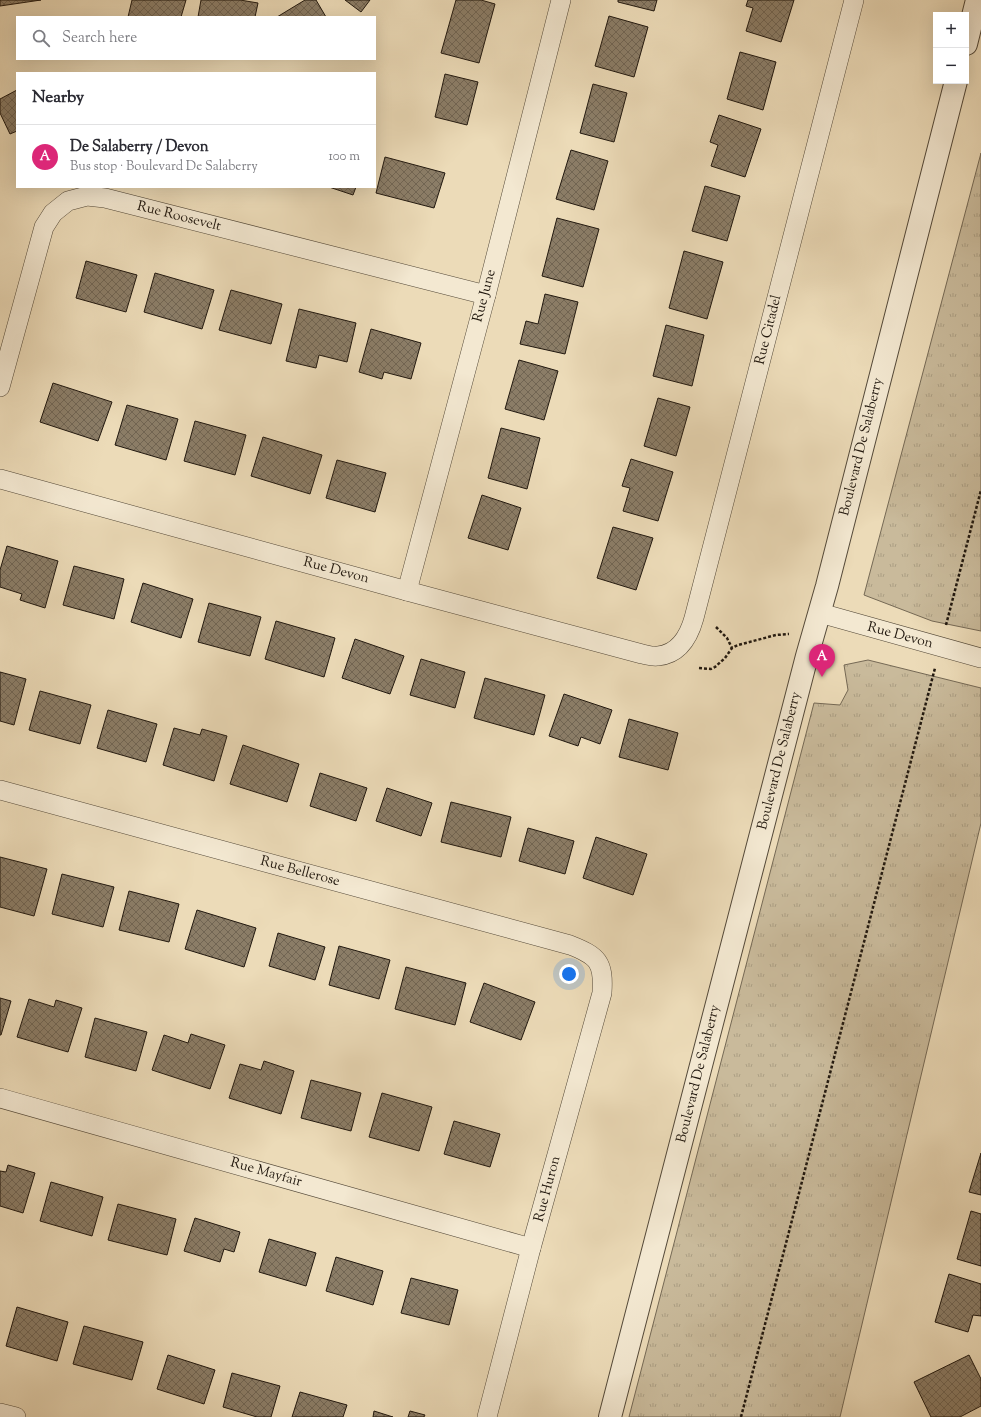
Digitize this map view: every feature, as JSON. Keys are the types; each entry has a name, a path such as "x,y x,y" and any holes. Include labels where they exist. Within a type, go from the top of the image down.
{"street":[{"name":"Rue June","path":"407,591 486,295 561,0"},
{"name":"Rue Citadel","path":"672,653 684,642 694,618 854,0"},
{"path":"969,32 977,0"},
{"name":"Boulevard De Salaberry","path":"610,1417 807,656 820,613 955,84"},
{"name":"Rue Roosevelt","path":"0,387 44,227 53,212 68,201 87,196 112,200 486,295"},
{"name":"Rue Devon","path":"0,479 642,654 657,657 672,653"},
{"name":"Rue Devon","path":"820,613 981,658"},
{"name":"Rue Bellerose","path":"0,790 570,945 586,951 598,960"},
{"name":"Rue Huron","path":"487,1417 531,1248 602,992 603,975 598,960"},
{"name":"Rue Mayfair","path":"0,1098 531,1248"},
{"path":"0,1413 16,1417"}],"path":[{"path":"945,629 981,490"},
{"path":"711,624 728,638 732,648"},
{"path":"699,668 710,669 716,667 732,648 776,635 793,635"},
{"path":"741,1417 935,667"}],"green space":[{"path":"981,153 981,631 932,621 864,595"},
{"path":"868,660 981,688 981,823 840,1417 629,1417 814,703 840,705 848,690 844,665"}],"building":[{"path":"0,0 41,0 0,6"},
{"path":"132,0 186,0 181,16 128,16"},
{"path":"201,0 240,0 258,3 255,16 198,16"},
{"path":"305,0 316,0 325,16 279,16"},
{"path":"345,0 370,0 361,12"},
{"path":"456,0 481,0 495,4 479,63 441,53"},
{"path":"618,0 657,0 654,11 618,2"},
{"path":"748,0 794,0 781,42 746,31 753,8 746,6"},
{"path":"609,16 648,27 634,77 595,66"},
{"path":"740,52 776,62 763,110 727,99"},
{"path":"445,74 478,82 467,125 435,117"},
{"path":"593,84 627,93 614,142 580,133"},
{"path":"16,91 16,131 10,134 0,113 0,99"},
{"path":"719,115 761,129 745,177 711,166 718,145 710,142"},
{"path":"571,150 608,161 594,210 556,199"},
{"path":"385,157 445,173 434,208 376,193"},
{"path":"705,186 740,196 727,241 692,231"},
{"path":"332,188 356,188 353,195"},
{"path":"557,218 599,229 583,287 542,276"},
{"path":"684,251 723,262 707,319 669,308"},
{"path":"86,261 137,275 126,312 76,298"},
{"path":"155,273 214,290 202,329 144,312"},
{"path":"231,290 282,304 271,344 219,330"},
{"path":"545,294 578,302 565,354 520,344 526,321 538,324"},
{"path":"299,309 356,323 347,362 319,355 316,368 286,361"},
{"path":"666,325 704,335 692,386 653,376"},
{"path":"371,329 421,343 411,379 384,372 382,379 359,372"},
{"path":"519,360 558,371 544,420 505,409"},
{"path":"53,383 112,402 98,441 40,422"},
{"path":"658,398 690,407 676,456 644,446"},
{"path":"127,405 178,419 166,460 115,445"},
{"path":"195,421 246,435 235,475 184,461"},
{"path":"501,428 540,438 527,489 488,478"},
{"path":"263,437 322,455 310,494 251,476"},
{"path":"631,459 673,472 658,521 623,511 630,488 622,486"},
{"path":"337,460 386,473 375,512 326,498"},
{"path":"482,495 521,508 508,550 468,538"},
{"path":"613,527 653,538 636,590 597,578"},
{"path":"7,546 58,561 45,608 20,600 22,594 0,587 0,570"},
{"path":"74,566 124,579 114,619 63,605"},
{"path":"143,583 193,599 181,638 131,622"},
{"path":"209,603 261,617 250,656 198,642"},
{"path":"276,621 335,638 324,677 265,659"},
{"path":"355,639 404,656 390,694 342,678"},
{"path":"421,659 465,672 455,708 410,695"},
{"path":"0,672 26,679 14,725 0,721"},
{"path":"485,678 545,695 534,735 474,718"},
{"path":"40,691 91,705 80,744 29,730"},
{"path":"564,694 612,710 600,744 581,737 578,746 549,736"},
{"path":"108,710 157,724 146,762 97,748"},
{"path":"629,719 678,733 668,770 619,757"},
{"path":"174,728 200,735 202,729 227,736 214,781 163,765"},
{"path":"243,745 299,764 287,802 230,784"},
{"path":"320,773 367,788 356,821 310,806"},
{"path":"387,788 432,803 421,836 376,821"},
{"path":"451,802 511,817 501,857 441,842"},
{"path":"528,828 574,841 565,874 519,861"},
{"path":"596,837 647,854 633,895 583,878"},
{"path":"0,857 47,869 34,916 0,907"},
{"path":"62,874 114,887 103,927 52,914"},
{"path":"129,891 179,904 169,942 119,930"},
{"path":"197,910 256,928 244,967 185,949"},
{"path":"278,933 325,947 315,980 269,966"},
{"path":"339,946 390,960 379,999 329,985"},
{"path":"406,967 466,983 455,1025 395,1009"},
{"path":"484,983 535,1002 521,1040 470,1022"},
{"path":"0,998 11,1001 1,1035 0,1035"},
{"path":"29,999 54,1007 56,1000 82,1008 68,1052 17,1037"},
{"path":"95,1018 147,1032 136,1071 85,1057"},
{"path":"191,1034 225,1045 210,1089 152,1070 164,1035 188,1043"},
{"path":"264,1061 294,1071 281,1114 229,1098 240,1064 261,1070"},
{"path":"311,1080 361,1093 351,1131 301,1118"},
{"path":"382,1093 432,1107 419,1151 369,1137"},
{"path":"454,1121 500,1134 490,1167 444,1154"},
{"path":"981,1153 981,1195 969,1192"},
{"path":"8,1165 35,1173 23,1213 0,1206 0,1171 6,1172"},
{"path":"51,1182 103,1197 92,1236 40,1221"},
{"path":"118,1204 176,1219 167,1255 108,1240"},
{"path":"971,1211 981,1214 981,1266 957,1259"},
{"path":"195,1218 240,1232 234,1252 224,1249 220,1262 184,1251"},
{"path":"269,1239 316,1253 306,1286 259,1272"},
{"path":"336,1257 383,1271 373,1305 326,1291"},
{"path":"949,1274 981,1284 981,1316 973,1315 968,1332 935,1322"},
{"path":"411,1278 458,1290 449,1325 401,1313"},
{"path":"17,1307 68,1322 57,1361 6,1346"},
{"path":"84,1326 143,1342 132,1380 73,1364"},
{"path":"168,1355 215,1370 204,1404 157,1389"},
{"path":"969,1355 981,1379 981,1406 960,1417 931,1417 914,1382"},
{"path":"232,1373 280,1386 271,1417 257,1417 223,1407"},
{"path":"300,1392 347,1405 343,1417 292,1417"},
{"path":"374,1411 393,1417 373,1417"},
{"path":"410,1411 425,1415 424,1417 408,1417"}],"place":[{"name":"De Salaberry / Devon","path":"822,677"}]}
